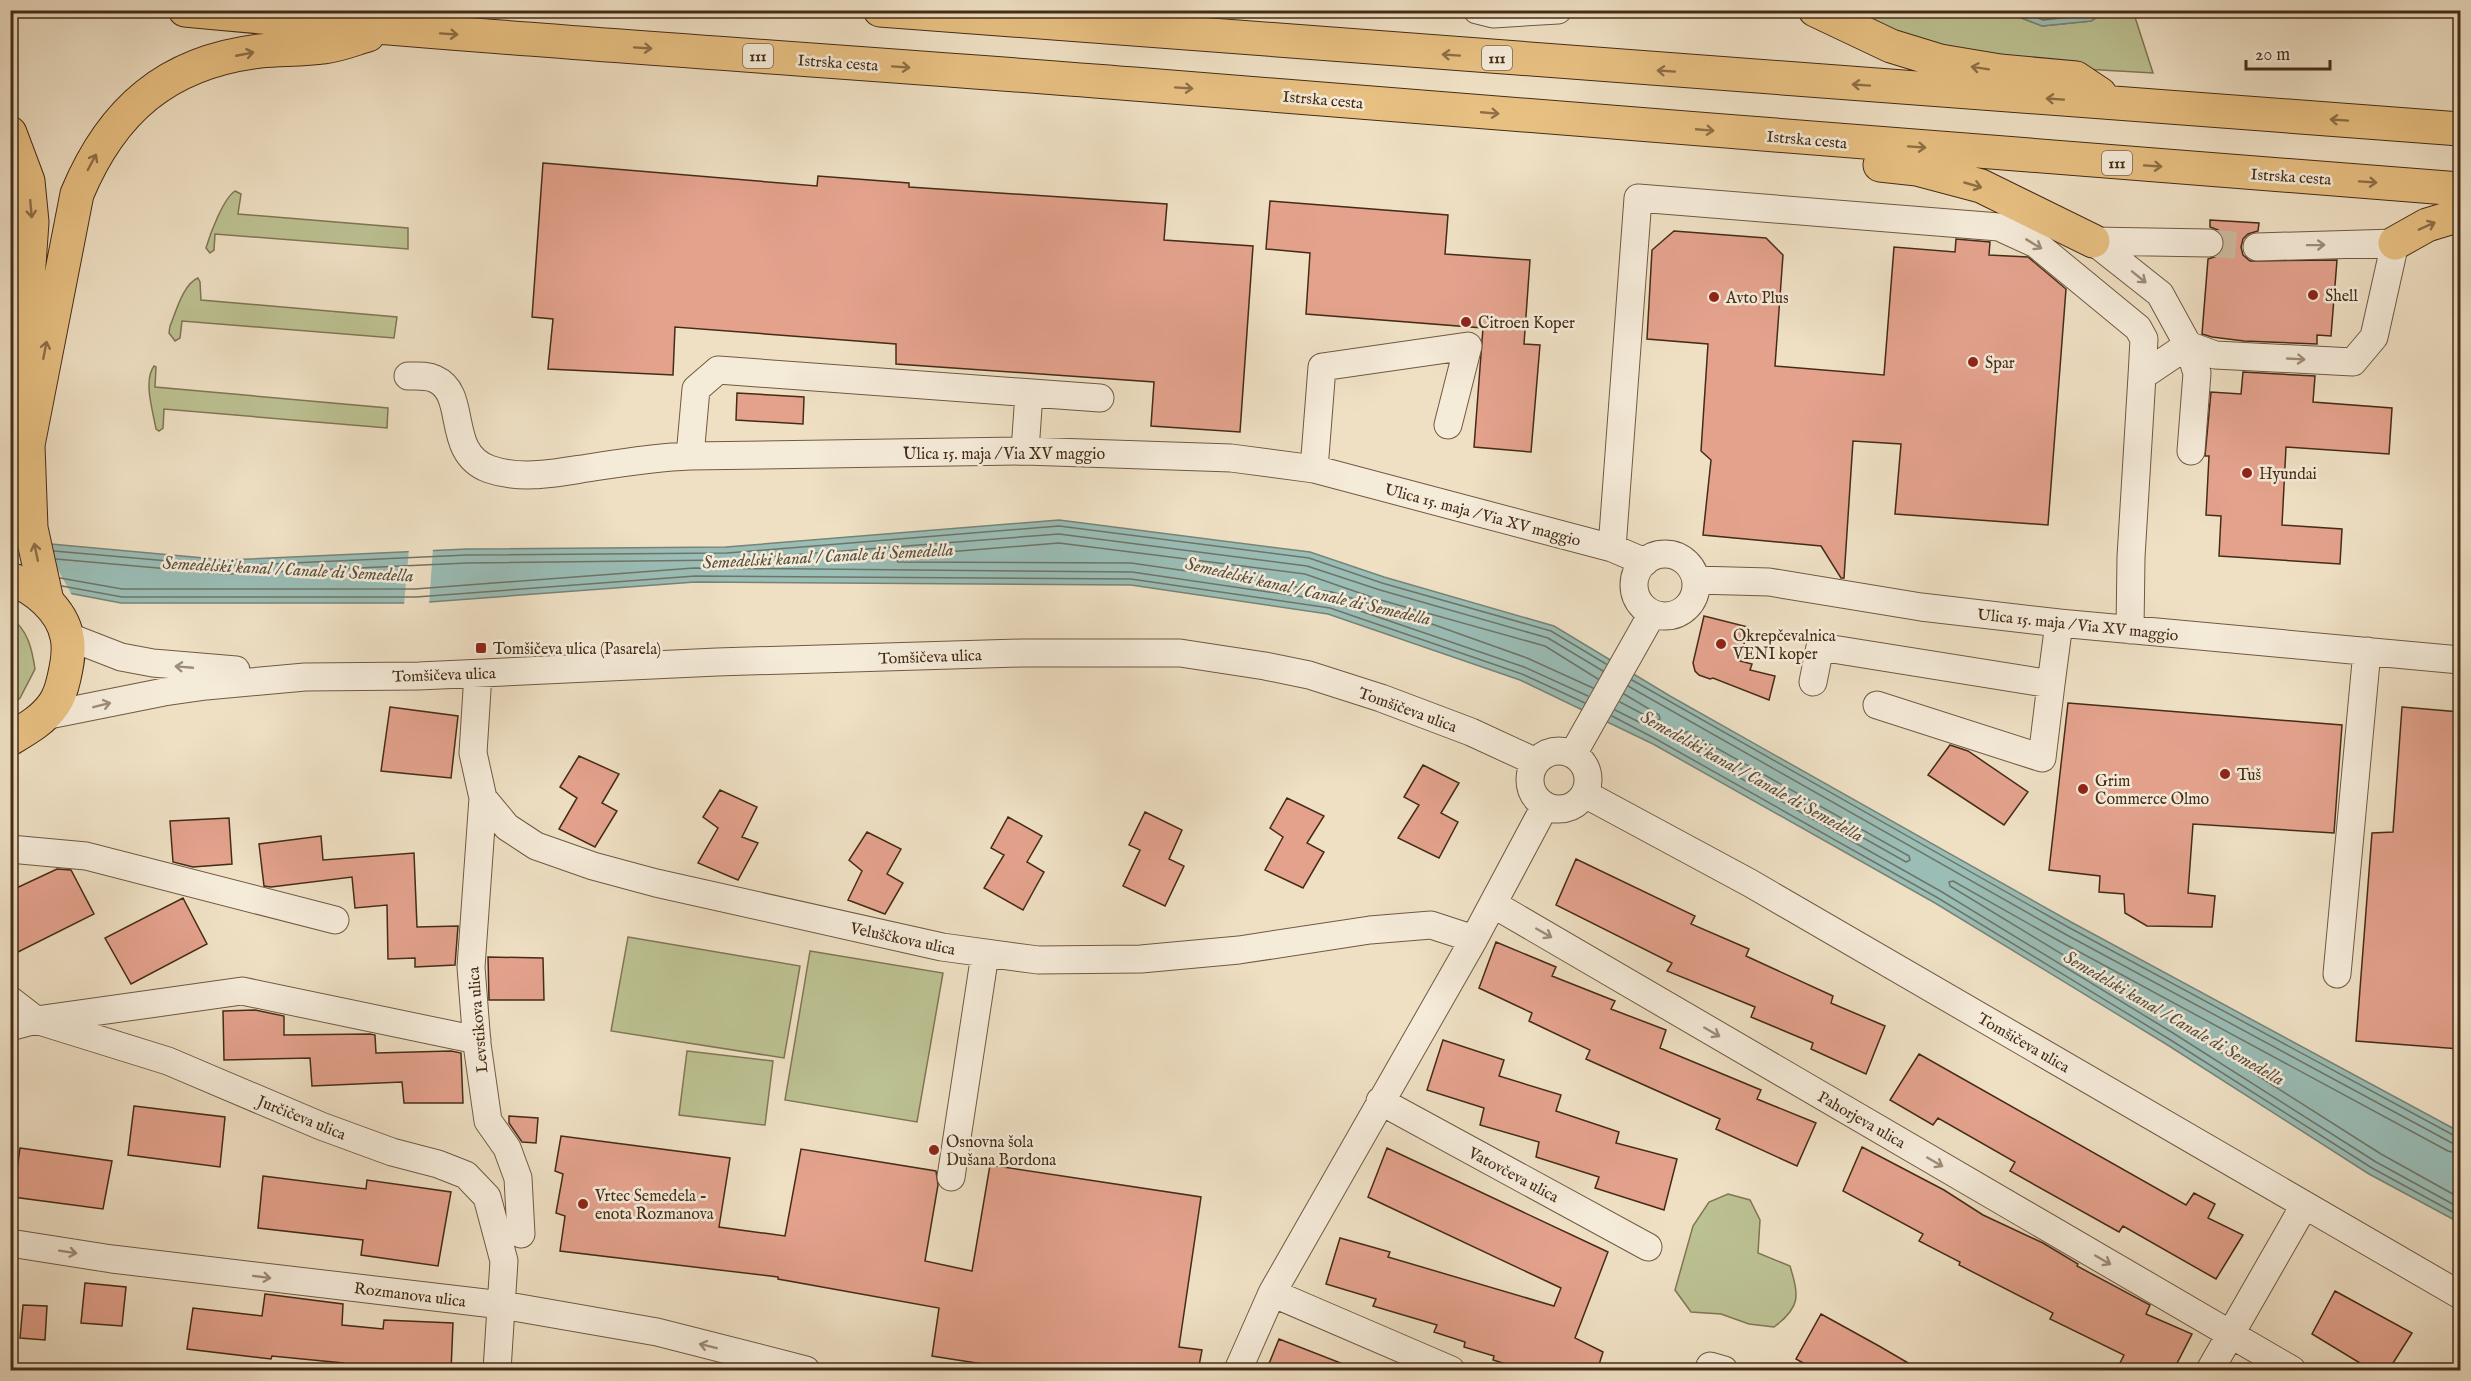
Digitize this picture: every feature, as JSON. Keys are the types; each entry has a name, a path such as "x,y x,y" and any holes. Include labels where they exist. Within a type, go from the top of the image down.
{"main road":[{"name":"Istrska cesta","path":"184,10 391,29 1126,83 2460,189"},
{"name":"111","path":"880,10 2460,129"},
{"path":"1815,10 1891,46 1940,61 2000,71 2076,78 2114,103"},
{"path":"47,601 35,548 29,503 28,445 33,408 77,194 91,162 113,129 144,96 176,75 211,60 259,51 325,47 391,29"},
{"path":"10,133 28,181 32,222 28,279 10,396"},
{"path":"1775,136 1848,162 1917,169 1981,186 2093,241"},
{"path":"2395,243 2427,225 2460,215"},
{"path":"10,579 20,582 47,601 58,617 68,649 55,703 44,716 10,739"}],"street":[{"path":"1477,10 1493,14 1558,10"},
{"path":"1612,548 1638,198 1998,227 2036,244 2138,328 2144,339 2131,557 2130,630"},
{"path":"2093,241 2209,243"},
{"path":"2093,241 2160,294 2188,345 2197,373 2191,451"},
{"path":"2188,345 2215,356 2354,362 2374,337 2395,243 2257,247"},
{"path":"1314,469 1322,367 1468,345 1448,424"},
{"path":"2142,376 2188,345"},
{"path":"690,456 696,389 718,370 1100,398"},
{"name":"Ulica 15. maja / Via XV maggio","path":"408,376 432,377 442,382 449,392 463,446 469,455 488,468 506,473 542,475 663,457 690,456 1025,451 1231,458 1314,469 1612,548 1644,562"},
{"path":"1025,451 1029,393"},
{"path":"1665,554 1685,561 1692,569 1696,580 1696,591 1692,602 1684,610 1674,615 1652,614 1644,608 1634,590 1634,580 1644,562 1654,556 1665,554"},
{"name":"Ulica 15. maja / Via XV maggio","path":"1696,580 1769,582 1921,607 2059,623 2460,660"},
{"path":"1573,754 1652,614"},
{"path":"1877,705 2042,758 2059,623"},
{"path":"1813,682 1820,648 2051,684"},
{"path":"68,649 185,667 244,670 305,677"},
{"path":"2337,974 2367,651"},
{"name":"Tomšičeva ulica","path":"305,677 478,674 717,662 986,654 1180,653 1265,666 1319,678 1381,698 1471,732 1536,762"},
{"name":"Veluščkova ulica","path":"478,674 473,753 483,798 507,827 536,846 593,866 805,918 985,954 1038,960 1141,959 1239,950 1371,930 1431,925 1474,939"},
{"path":"44,716 174,690 305,677"},
{"path":"1563,751 1573,754 1588,772 1589,783 1586,794 1580,801 1563,810 1545,806 1537,800 1530,781 1536,762 1553,752 1563,751"},
{"name":"Tomšičeva ulica","path":"1586,794 1750,883 2460,1295"},
{"name":"Levstikova ulica","path":"483,798 471,967 477,1040 488,1121 507,1148 518,1178 521,1234"},
{"path":"1238,1371 1272,1293 1474,939 1545,806"},
{"path":"10,849 86,856 335,920"},
{"name":"Pahorjeva ulica","path":"1493,904 2292,1371"},
{"path":"951,1177 985,954"},
{"path":"23,1023 242,991 477,1040"},
{"name":"Jurčičeva ulica","path":"10,1000 23,1023 168,1061 321,1126 392,1152 438,1164 466,1175 487,1197 504,1261 497,1371"},
{"name":"Vatovčeva ulica","path":"1380,1101 1648,1247"},
{"path":"2210,1371 2304,1206"},
{"name":"Rozmanova ulica","path":"10,1243 112,1259 502,1305 657,1332 806,1371"},
{"path":"1272,1293 1451,1371"}],"green space":[{"path":"1851,11 2004,11 2042,26 2091,21 2107,11 2133,11 2153,73 2048,67 1906,39"},
{"path":"235,191 241,194 238,214 408,228 408,249 215,234 214,250 210,253 206,248 214,226 226,201"},
{"path":"198,278 201,300 397,317 394,338 182,321 180,338 175,341 169,333 170,326 184,292"},
{"path":"154,366 156,367 155,387 388,408 387,428 164,409 163,428 159,431 156,429 149,388"},
{"path":"11,618 25,634 31,647 35,669 20,698 11,706"},
{"path":"628,937 800,966 784,1058 611,1031"},
{"path":"810,951 943,973 917,1122 785,1100"},
{"path":"687,1051 773,1061 765,1125 679,1115"},
{"path":"1728,1194 1750,1200 1760,1220 1758,1253 1790,1266 1795,1285 1795,1300 1789,1313 1774,1327 1749,1324 1721,1314 1691,1312 1675,1290 1693,1226 1709,1202"}],"water":[{"path":"2107,10 2091,21 2042,26 2004,11"},
{"name":"Semedelski kanal / Canale di Semedella","path":"1059,520 1310,552 1384,577 1554,626 1670,696 2071,922 2460,1132 2460,1223 2369,1174 2166,1044 1935,903 1653,744 1520,680 1328,614 1131,585 695,582 416,603 121,603 58,591 10,536 40,543 226,560 467,549 726,547"}],"pier":[{"path":"10,533 50,541 56,566 73,597 10,589"},
{"path":"433,548 429,605 404,605 409,549"}],"building":[{"path":"543,163 817,186 818,176 909,183 909,187 1167,204 1164,240 1253,246 1240,432 1151,426 1154,382 896,364 896,344 675,327 673,375 548,369 553,319 532,317"},
{"name":"Citroen Koper","path":"1270,201 1448,215 1445,254 1530,260 1524,344 1540,345 1531,452 1474,447 1483,328 1306,314 1310,253 1266,249"},
{"path":"2210,220 2259,223 2258,231 2248,234 2243,239 2241,247 2243,255 2250,261 2337,260 2331,336 2317,335 2317,344 2244,341 2202,334 2208,259 2223,251 2225,244 2218,230 2210,227"},
{"path":"1674,231 1766,238 1783,255 1775,366 1884,375 1894,247 1955,252 1956,239 1990,242 1989,255 2028,257 2066,289 2048,525 1895,514 1901,444 1853,441 1844,578 1841,578 1821,546 1703,535 1711,460 1701,451 1708,344 1647,339 1652,250"},
{"name":"Hyundai","path":"2243,372 2315,376 2313,402 2392,408 2389,454 2286,447 2282,525 2342,529 2340,564 2219,556 2221,516 2206,515 2209,456 2205,456 2211,392 2241,394"},
{"path":"737,393 804,397 803,424 736,420"},
{"name":"Okrepčevalnica VENI koper","path":"1704,616 1748,627 1740,661 1752,664 1750,670 1775,676 1769,700 1713,678 1699,675 1695,671 1693,663"},
{"name":"Tuš","path":"2068,703 2342,725 2334,833 2193,824 2188,893 2215,896 2212,927 2147,926 2125,913 2124,894 2099,892 2100,876 2049,870"},
{"path":"390,707 458,716 451,778 381,771"},
{"path":"2402,707 2460,712 2460,1049 2356,1041 2372,833 2393,832"},
{"path":"1950,745 1968,751 2028,792 2004,825 1928,775"},
{"path":"579,756 619,774 602,803 617,811 595,847 559,829 577,798 560,787"},
{"path":"1423,765 1459,783 1441,813 1458,822 1439,858 1398,838 1419,805 1404,797"},
{"path":"720,790 757,807 742,837 758,843 738,880 698,863 718,828 703,817"},
{"path":"1287,798 1324,816 1307,843 1324,852 1303,888 1265,870 1283,837 1270,828"},
{"path":"1145,812 1182,830 1169,859 1184,866 1165,906 1123,886 1140,850 1129,845"},
{"path":"1008,817 1042,836 1027,862 1044,872 1023,910 984,888 1004,855 991,848"},
{"path":"229,818 232,864 193,867 173,862 170,821"},
{"path":"867,832 901,849 887,874 903,883 885,914 848,900 862,871 849,860"},
{"path":"321,836 323,860 414,853 417,927 458,926 455,965 415,967 415,958 388,959 387,905 355,908 352,877 264,886 259,844"},
{"path":"1576,859 1695,916 1691,924 1749,949 1746,956 1833,996 1831,1003 1885,1026 1866,1074 1811,1049 1813,1043 1751,1017 1755,1007 1667,971 1672,963 1556,905"},
{"path":"57,869 71,870 94,914 10,956 10,891"},
{"path":"183,898 207,944 131,984 105,938"},
{"path":"1496,942 1556,967 1552,976 1615,1001 1611,1009 1666,1030 1660,1048 1761,1090 1757,1099 1816,1123 1797,1166 1716,1129 1720,1119 1586,1059 1590,1050 1529,1021 1532,1013 1479,988"},
{"path":"488,957 543,958 544,1000 489,1000"},
{"path":"255,1010 284,1016 284,1035 370,1034 375,1035 376,1053 451,1051 461,1053 463,1103 404,1103 402,1082 312,1086 310,1058 224,1060 223,1011"},
{"path":"1443,1040 1504,1060 1499,1076 1561,1095 1556,1111 1619,1132 1616,1143 1677,1159 1664,1210 1595,1188 1599,1177 1536,1157 1539,1142 1480,1125 1484,1108 1427,1090"},
{"path":"1919,1054 2186,1205 2194,1193 2215,1204 2208,1218 2243,1235 2216,1279 2123,1226 2119,1232 2010,1171 2015,1162 1938,1118 1933,1125 1890,1100"},
{"path":"134,1106 225,1117 220,1167 128,1155"},
{"path":"509,1116 538,1118 536,1143 522,1142 509,1123"},
{"path":"561,1136 730,1158 719,1227 785,1236 801,1149 936,1171 938,1185 925,1261 972,1271 990,1165 1201,1197 1179,1347 1202,1350 1198,1371 1027,1371 932,1356 939,1308 778,1279 778,1277 560,1251 565,1216 556,1213 563,1174 555,1171"},
{"path":"1862,1147 1944,1190 1983,1215 2043,1243 2078,1264 2077,1266 2150,1305 2146,1314 2192,1334 2173,1371 2134,1371 2120,1363 2124,1355 2050,1319 2053,1313 1959,1265 1960,1262 1919,1241 1923,1234 1843,1191"},
{"path":"20,1148 112,1161 103,1209 13,1197"},
{"path":"1387,1148 1608,1252 1575,1338 1603,1352 1597,1371 1583,1371 1563,1364 1561,1371 1528,1371 1493,1360 1494,1356 1464,1347 1465,1342 1434,1332 1437,1325 1373,1306 1376,1299 1326,1284 1340,1238 1390,1252 1388,1257 1554,1306 1561,1288 1368,1197"},
{"path":"263,1176 366,1189 367,1180 451,1192 438,1266 361,1255 363,1240 258,1228"},
{"path":"85,1283 126,1287 122,1326 81,1323"},
{"path":"2335,1291 2412,1333 2388,1371 2373,1371 2312,1334"},
{"path":"265,1294 343,1304 342,1325 383,1329 384,1320 453,1323 451,1371 387,1371 343,1366 343,1363 272,1356 271,1359 187,1349 193,1308 262,1316"},
{"path":"23,1305 47,1306 45,1340 20,1338"},
{"path":"1821,1314 1922,1371 1817,1371 1796,1359"},
{"path":"1279,1339 1356,1369 1356,1371 1266,1371"}],"tunnel":[{"path":"2209,243 2257,247"}],"place":[{"name":"Shell","path":"2313,295"},
{"name":"Avto Plus","path":"1714,297"},
{"name":"Citroen Koper","path":"1466,322"},
{"name":"Spar","path":"1973,362"},
{"name":"Hyundai","path":"2247,473"},
{"name":"Okrepčevalnica VENI koper","path":"1721,644"},
{"name":"Tomšičeva ulica (Pasarela)","path":"481,648"},
{"name":"Tuš","path":"2225,774"},
{"name":"Grim Commerce Olmo","path":"2083,789"},
{"name":"Osnovna šola Dušana Bordona","path":"934,1150"},
{"name":"Vrtec Semedela - enota Rozmanova","path":"583,1204"}]}
